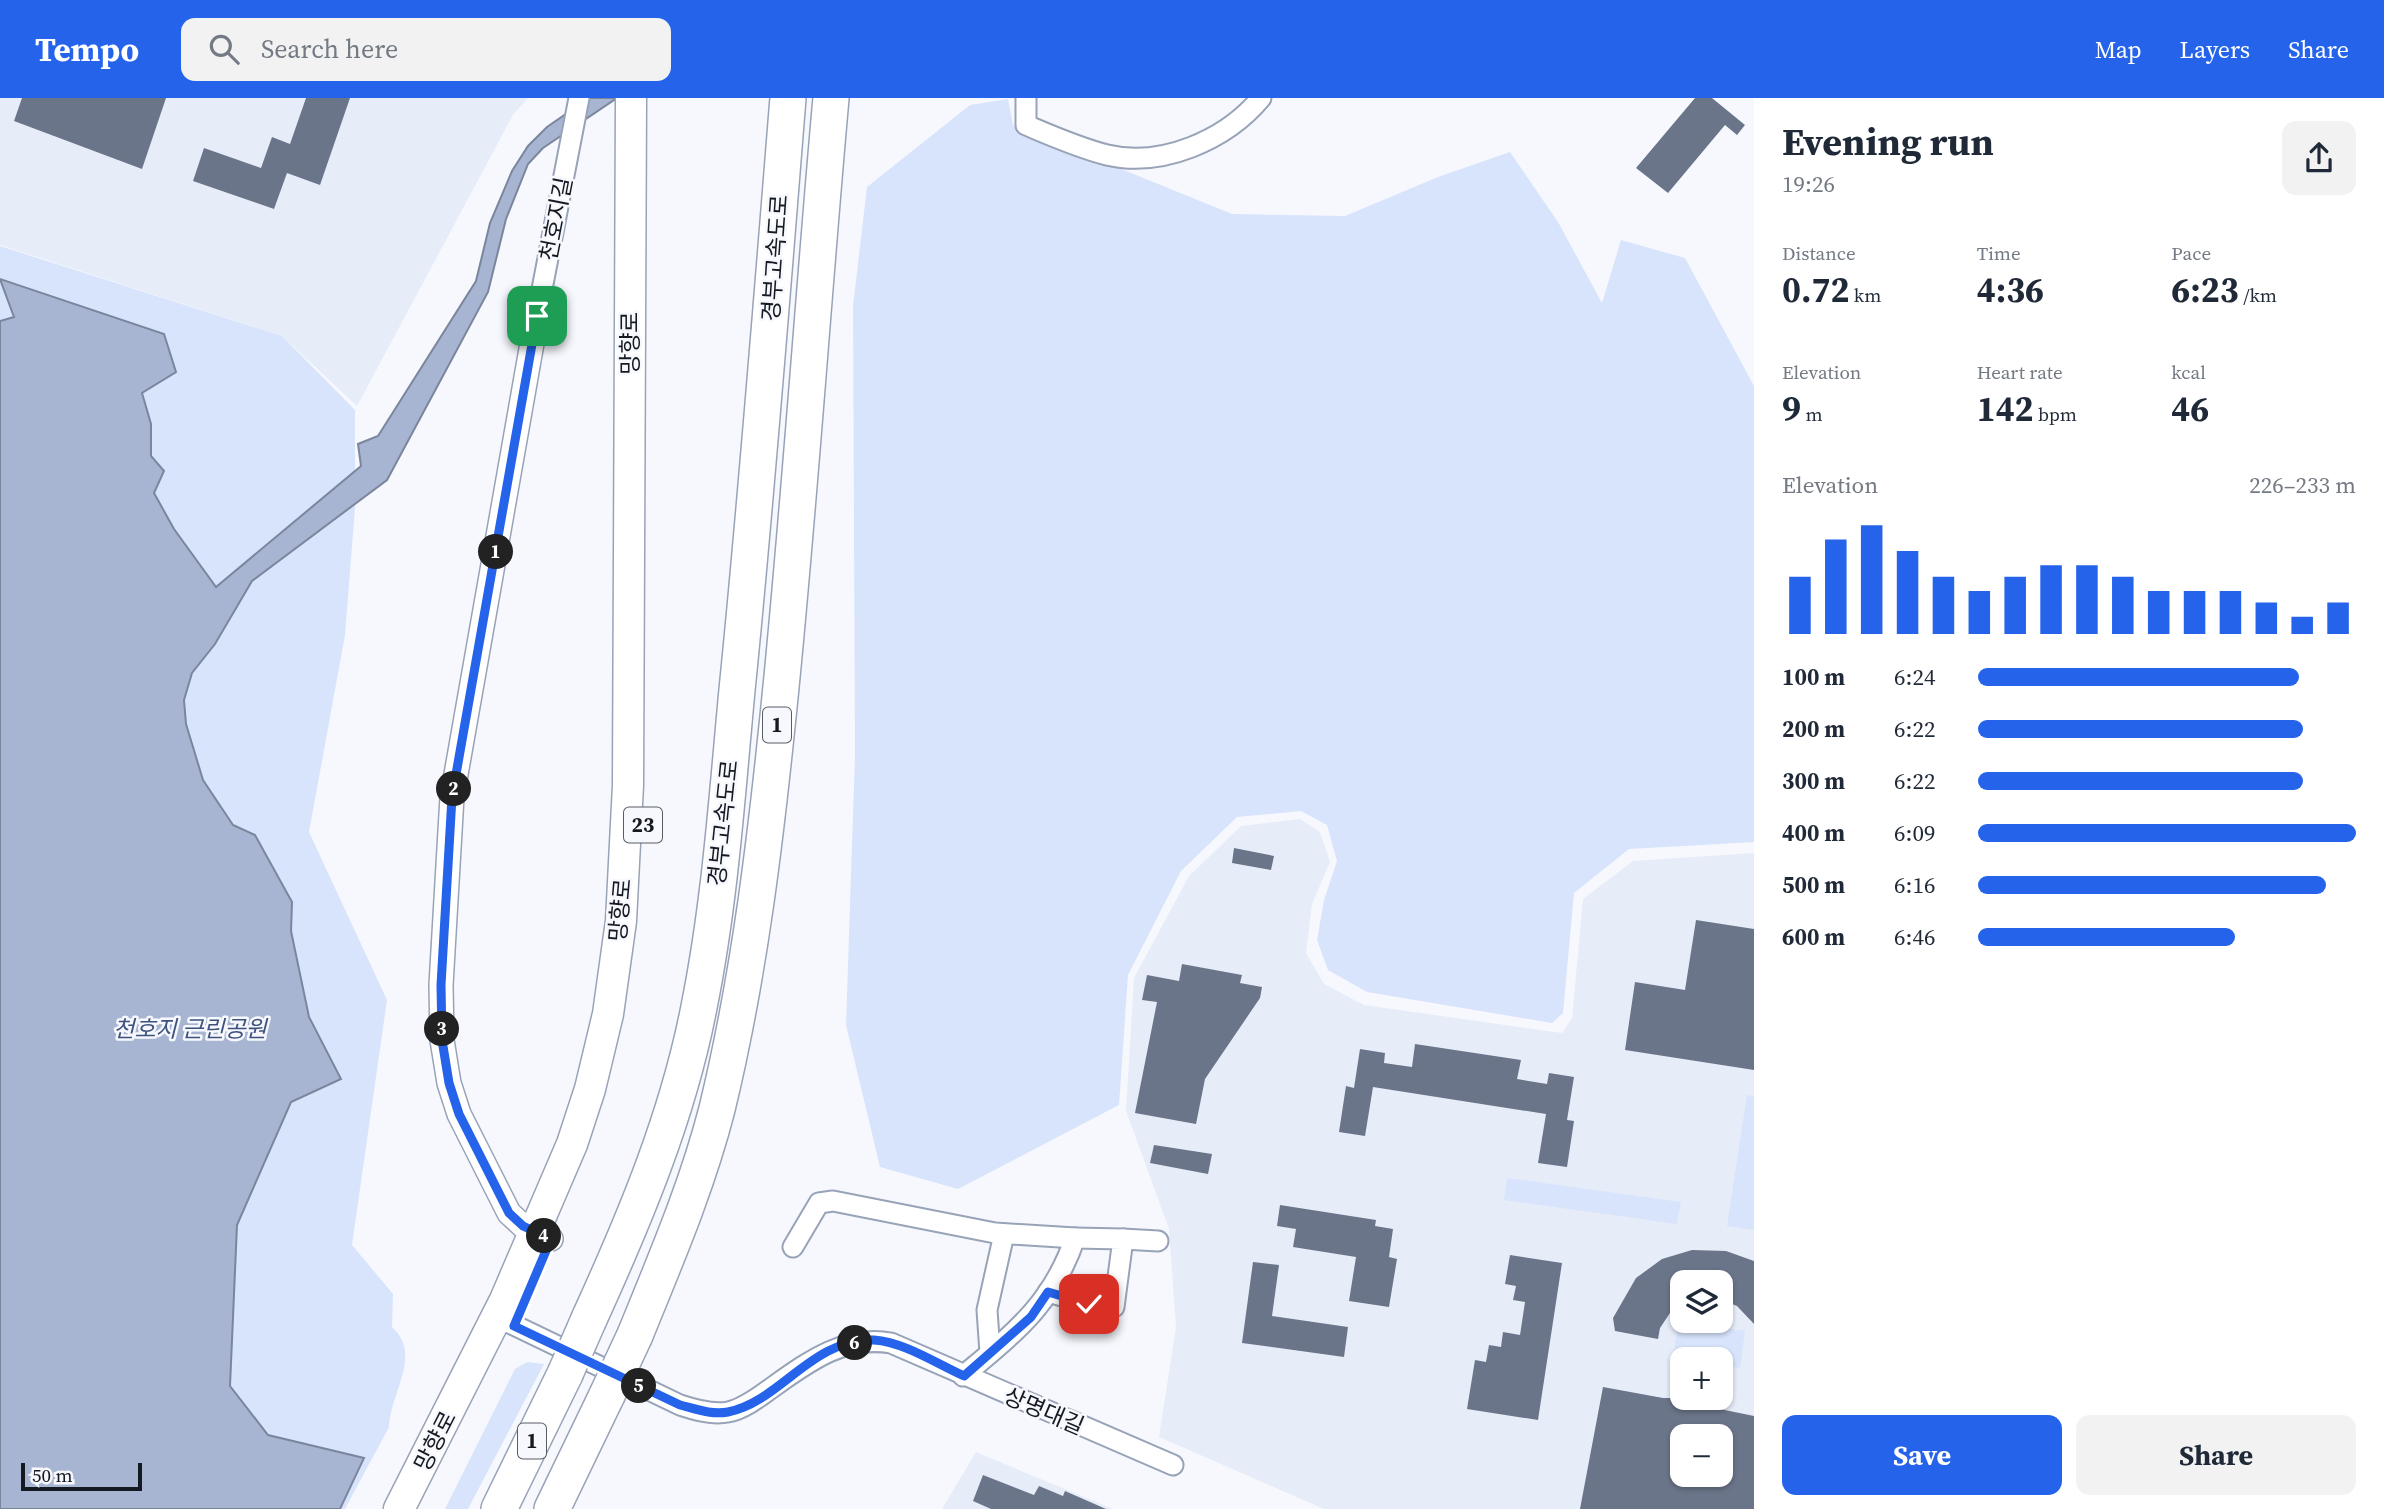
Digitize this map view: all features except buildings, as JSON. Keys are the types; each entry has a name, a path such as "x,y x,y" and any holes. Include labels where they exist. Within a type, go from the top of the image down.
{"highway":[{"name":"경부고속도로","path":"499,1509 565,1374 636,1214 670,1116 699,1007 721,858 788,98"},
{"name":"경부고속도로","path":"552,1509 635,1335 680,1223 712,1125 744,991 764,851 789,615 831,98"}],"main road":[{"name":"망향로","path":"420,1509 543,1235 590,1089 608,1014 621,921 628,785 637,102"},
{"name":"망향로","path":"399,1509 506,1322"}],"street":[{"name":"천호지길","path":"543,1235 509,1213 459,1114 449,1083 442,1040 441,985 452,797 537,316 579,98"},
{"path":"1026,98 1026,125 1109,155 1163,156 1203,145 1252,109 1261,98"},
{"path":"793,1247 819,1203 833,1201 1004,1234 1158,1241"},
{"path":"990,1353 987,1310 1004,1234"},
{"path":"964,1376 1031,1317 1065,1267 1075,1238"},
{"path":"1048,1292 1089,1304 1114,1307 1123,1239"},
{"name":"상명대길","path":"506,1322 680,1405 705,1412 728,1412 754,1401 826,1351 848,1343 874,1340 891,1343 1173,1465"}],"shaded area":[{"path":"0,98 528,98 513,115 357,406 282,336 0,245"},
{"name":"천호지 근린공원","path":"589,98 617,98 543,148 528,164 506,219 488,292 387,480 252,581 215,644 192,673 184,700 186,724 203,780 233,825 255,835 292,902 291,931 309,1017 341,1079 291,1102 237,1225 230,1386 268,1435 364,1458 340,1509 0,1509 0,321 14,317 0,279 164,334 176,372 142,393 151,424 151,456 164,471 154,493 174,529 216,587 361,466 358,444 378,436 476,281 490,223 512,171 528,146 547,127"},
{"path":"1300,819 1320,832 1330,862 1312,904 1306,953 1324,984 1364,1005 1562,1033 1572,1018 1583,899 1633,861 1754,853 1754,1509 1324,1509 1159,1437 1176,1327 1169,1229 1126,1111 1134,978 1189,876 1241,826"},
{"path":"976,1452 1113,1509 942,1509"}],"green space":[{"path":"1008,99 1013,125 1232,214 1345,216 1438,177 1510,152 1558,222 1602,303 1621,240 1685,258 1754,386 1754,842 1629,849 1574,893 1563,1013 1552,1023 1367,992 1328,970 1317,940 1324,900 1337,861 1327,825 1301,811 1237,817 1181,871 1128,975 1119,1105 958,1189 880,1167 846,1025 855,756 853,306 867,187 970,105"},
{"name":"천호지 근린공원","path":"0,246 282,336 355,410 355,508 345,635 309,832 387,1000 352,1245 393,1294 392,1327 401,1338 405,1362 389,1427 345,1509 0,1509"},
{"path":"1747,1095 1754,1096 1754,1230 1727,1226"},
{"path":"1507,1178 1681,1202 1677,1224 1504,1200"},
{"path":"1745,1331 1740,1368 1733,1367 1733,1347 1675,1347 1676,1333"},
{"path":"527,1362 544,1364 468,1509 445,1509 515,1369"}],"route":[{"path":"537,316 452,797 441,985 442,1040 449,1083 459,1114 509,1213 523,1226 551,1239 514,1326 680,1405 705,1412 728,1412 754,1401 826,1351 848,1343 874,1340 891,1343 964,1376 1031,1317 1048,1292 1089,1304"}]}
